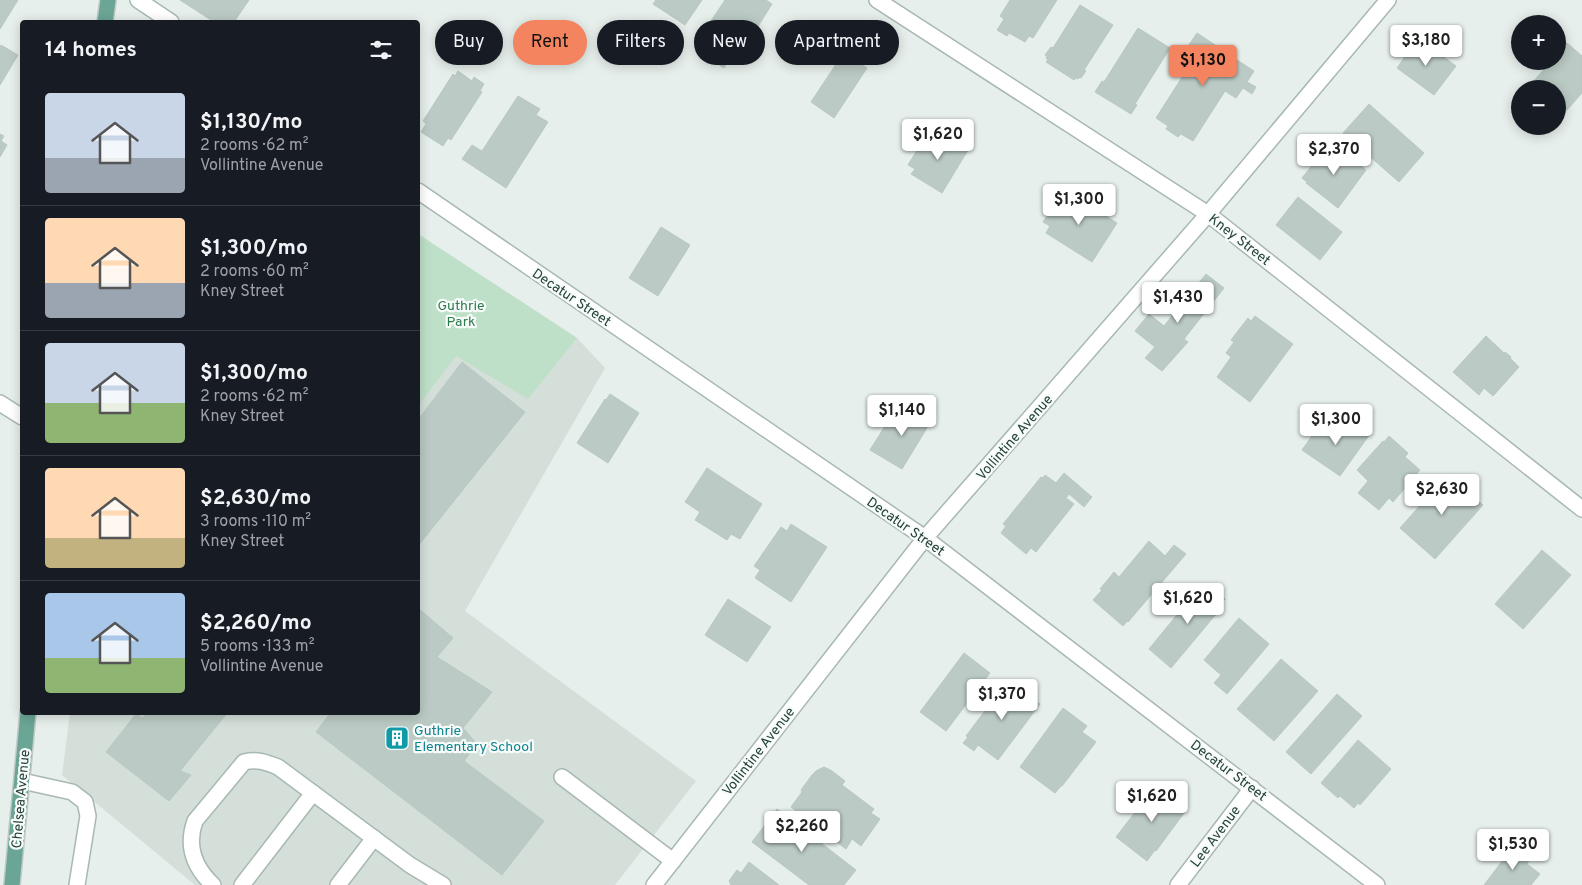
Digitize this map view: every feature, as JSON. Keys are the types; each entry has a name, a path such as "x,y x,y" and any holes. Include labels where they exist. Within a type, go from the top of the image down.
{"main road":[{"path":"105,20 108,0"},
{"name":"Chelsea Avenue","path":"12,885 28,715"}],"street":[{"path":"138,0 168,20"},
{"name":"Kney Street","path":"877,0 1208,214 1582,508"},
{"name":"Vollintine Avenue","path":"654,885 924,538 1208,214 1388,0"},
{"name":"Decatur Street","path":"420,192 924,538 1377,885"},
{"path":"0,403 20,416"},
{"path":"213,885 196,863 190,848 191,832 195,821 244,762 254,760 265,761 278,767 434,883"},
{"path":"562,777 672,861"},
{"path":"22,780 72,792 85,802 88,816 78,885"},
{"name":"Lee Avenue","path":"1178,885 1252,788"},
{"path":"242,885 313,793"},
{"path":"338,885 374,838"}],"shaded area":[{"path":"420,235 577,338 605,368 465,611 696,781 615,885 195,885 62,775 70,715 420,715"}],"green space":[{"name":"Guthrie Park","path":"420,235 577,338 528,399 456,356 420,403"}],"building":[{"path":"0,0 18,0 0,29"},
{"path":"180,0 249,0 235,20 211,20"},
{"path":"656,0 702,0 685,25 684,20 677,20 653,4"},
{"path":"725,0 766,0 772,4 762,20 712,20"},
{"path":"1010,0 1057,0 1033,38 1029,36 1025,42 1009,33 1007,36 997,30 1004,19 1000,16"},
{"path":"1080,5 1113,25 1084,70 1086,71 1081,78 1074,80 1046,62 1048,60 1045,55 1051,47 1053,48"},
{"path":"1138,28 1170,48 1135,104 1137,105 1131,114 1095,92 1102,81 1104,82"},
{"path":"1197,33 1221,49 1223,45 1233,52 1231,56 1254,71 1247,82 1256,87 1252,94 1243,88 1236,98 1225,91 1193,141 1181,134 1178,137 1166,129 1168,126 1156,118 1188,68 1178,61"},
{"path":"1418,38 1456,66 1434,95 1397,68"},
{"path":"1567,43 1582,56 1582,93 1566,111 1566,80 1535,80 1543,70 1566,70"},
{"path":"1,45 18,55 0,85 0,47"},
{"path":"835,65 863,65 867,68 834,118 811,102"},
{"path":"458,71 472,81 474,77 484,84 480,91 482,92 451,140 448,138 443,146 421,132 426,124 423,121 453,74 455,76"},
{"path":"518,96 540,109 536,115 548,122 506,188 462,159 472,145 482,151"},
{"path":"1369,104 1424,153 1399,182 1343,133"},
{"path":"938,131 968,150 942,193 911,174 915,169 908,165 921,144 927,147"},
{"path":"0,134 4,136 1,141 7,145 0,157"},
{"path":"1333,144 1366,170 1338,208 1302,178 1317,159 1320,161"},
{"path":"1063,192 1071,197 1072,194 1117,223 1092,262 1046,233 1050,226 1043,222"},
{"path":"1298,197 1342,232 1320,260 1276,225"},
{"path":"661,227 690,245 658,296 629,278"},
{"path":"1206,274 1224,288 1184,339 1188,342 1162,371 1145,358 1155,347 1135,331 1149,314 1164,326"},
{"path":"1255,316 1293,344 1250,402 1217,377 1231,357 1226,353 1234,342 1231,340 1248,318 1251,321"},
{"path":"1486,336 1511,357 1519,367 1493,396 1484,388 1479,395 1453,372"},
{"path":"462,362 525,412 420,543 420,417"},
{"path":"610,394 639,413 608,463 577,443"},
{"path":"914,407 933,418 902,469 870,450 890,418 895,421 903,408 911,413"},
{"path":"1342,420 1351,427 1353,422 1370,434 1340,476 1302,450 1319,426 1331,435"},
{"path":"1389,436 1408,453 1405,457 1420,470 1393,502 1389,498 1379,510 1358,493 1368,481 1357,470"},
{"path":"707,468 762,504 740,539 731,534 727,540 695,520 700,512 685,502"},
{"path":"1064,473 1092,497 1084,507 1069,494 1066,498 1074,504 1036,552 1031,548 1026,554 1001,533 1006,526 1003,524 1041,477 1043,478 1045,475 1056,483"},
{"path":"1448,474 1483,505 1435,559 1400,528"},
{"path":"791,524 827,547 791,602 755,578 760,570 754,566 781,527 787,531"},
{"path":"1149,541 1165,556 1174,545 1186,554 1123,626 1093,600 1114,572 1119,577"},
{"path":"1542,550 1571,575 1523,629 1495,604"},
{"path":"1207,583 1225,599 1220,605 1222,607 1171,668 1149,649 1199,588 1202,590"},
{"path":"728,599 771,627 747,662 705,635"},
{"name":"Guthrie Elementary School","path":"420,610 453,638 437,657 492,692 463,728 477,744 464,761 544,821 502,875 316,732 329,715 420,715"},
{"path":"1239,618 1269,644 1227,694 1214,683 1221,675 1204,660"},
{"path":"964,653 990,673 946,731 920,712"},
{"path":"1281,659 1318,691 1274,741 1237,709"},
{"path":"1008,680 1040,704 998,760 978,745 974,751 963,743 968,737 966,736"},
{"path":"1337,694 1362,716 1311,774 1286,752"},
{"path":"1063,708 1087,726 1082,732 1096,742 1055,793 1020,767"},
{"path":"135,715 143,718 145,715 226,715 180,771 191,775 169,801 106,752"},
{"path":"1358,740 1391,769 1360,805 1358,803 1354,808 1340,796 1338,798 1321,783"},
{"path":"824,767 845,781 842,785 874,809 871,813 880,819 861,846 852,839 846,849 791,807 812,775"},
{"path":"1156,785 1187,809 1147,861 1116,837"},
{"path":"777,809 856,870 844,885 809,885 752,842"},
{"path":"1512,848 1529,860 1527,864 1540,874 1531,885 1484,885"},
{"path":"749,862 779,885 731,885 729,881 737,870 741,873"}],"place":[{"name":"Guthrie Elementary School","path":"397,738"}]}
